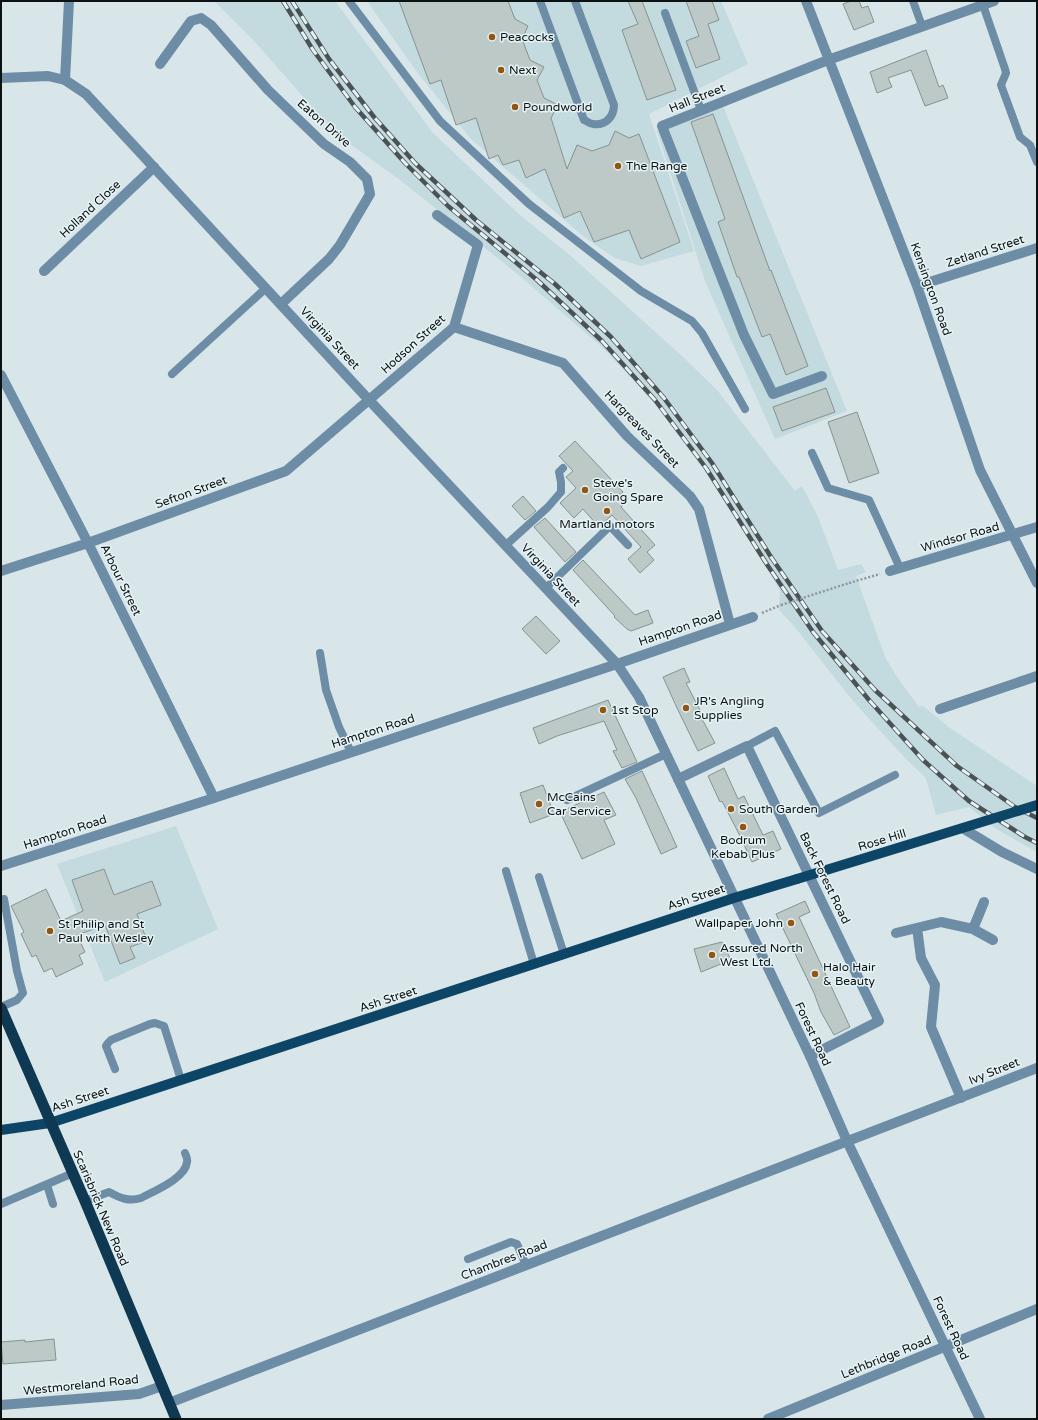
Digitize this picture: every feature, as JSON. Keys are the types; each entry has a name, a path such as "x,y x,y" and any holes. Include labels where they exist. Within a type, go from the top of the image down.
{"highway":[{"name":"Scarisbrick New Road","path":"1,1008 85,1201 176,1419"}],"main road":[{"name":"Rose Hill","path":"734,898 964,829 1037,805"},
{"name":"Ash Street","path":"1,1130 50,1123 734,898"}],"street":[{"path":"64,80 69,1"},
{"name":"Kensington Road","path":"806,1 917,286 980,470 1037,583"},
{"name":"Hall Street","path":"822,376 773,394 744,335 662,126 828,60 994,1"},
{"name":"Eaton Drive","path":"160,64 191,22 201,18 211,25 268,90 324,144 350,162 367,179 370,194 340,245 329,259 281,304"},
{"name":"Virginia Street","path":"1,78 48,76 64,80 86,94 369,400 617,664"},
{"name":"Holland Close","path":"44,271 154,167"},
{"name":"Hodson Street","path":"369,400 454,327 478,245 437,215"},
{"name":"Zetland Street","path":"917,286 1037,248"},
{"name":"Hargreaves Street","path":"454,327 563,363 627,436 690,496 699,510 730,624"},
{"name":"Arbour Street","path":"1,375 88,543 214,798"},
{"name":"Sefton Street","path":"1,571 88,543 286,471 369,400"},
{"name":"Windsor Road","path":"895,570 1037,527"},
{"name":"Hampton Road","path":"1,866 214,798 617,664 752,617"},
{"name":"Forest Road","path":"617,664 639,697 810,1056 847,1140 980,1419"},
{"path":"940,709 1037,676"},
{"path":"678,779 747,746"},
{"name":"Back Forest Road","path":"747,746 879,1021 810,1056"},
{"path":"964,829 1002,852 1037,869"},
{"path":"973,929 984,902"},
{"path":"896,933 941,922 973,929 993,940"},
{"path":"917,928 921,958 935,985 931,1027 960,1098"},
{"name":"Ivy Street","path":"847,1140 1037,1068"},
{"name":"Chambres Road","path":"169,1403 847,1140"},
{"name":"Lethbridge Road","path":"768,1419 1037,1309"},
{"name":"Westmoreland Road","path":"1,1405 139,1394 162,1386"}],"lane":[{"path":"349,1 440,121 457,137 529,204 641,291 692,322 697,327 702,333 745,409"},
{"path":"540,1 584,120 592,124 599,124 610,119 614,112 614,105 575,1"},
{"path":"913,1 922,26"},
{"path":"983,5 1006,73 1002,85 1020,137 1030,145 1037,162"},
{"path":"665,13 701,110"},
{"path":"172,374 266,288"},
{"path":"812,453 828,488 869,500 895,570"},
{"path":"506,545 548,507 562,492 558,472 564,468"},
{"path":"546,588 610,526 628,545"},
{"path":"320,653 326,690 339,727 352,752"},
{"path":"747,746 775,731 819,813 895,775"},
{"path":"567,800 666,754"},
{"path":"506,871 534,964"},
{"path":"539,877 564,954"},
{"path":"1,1008 17,1000 23,993 17,971 4,899"},
{"path":"115,1069 106,1046 111,1040 150,1024 160,1024 164,1026 166,1031 181,1080"},
{"path":"85,1201 109,1192 127,1200 141,1198 180,1175 186,1167 188,1160 185,1153"},
{"path":"1,1204 73,1174"},
{"path":"47,1185 53,1204"},
{"path":"468,1259 511,1242 517,1244 526,1265"}],"path":[{"path":"763,612 870,576"}],"shaded area":[{"path":"214,1 335,1 433,133 521,216 571,256 683,357 717,390 795,491 802,486 818,517 838,570 861,564 866,572 856,576 885,657 897,677 919,707 923,706 950,728 1037,786 1037,852 996,829 969,807 936,815 926,778 905,758 862,711 794,626 779,610 780,591 733,506 664,413 602,347 521,277 400,180 336,134 256,43"},
{"path":"367,1 721,1 748,64 649,114 694,251 641,266 615,258 584,237 471,139 417,72"},
{"path":"723,106 847,411 775,439 705,281 657,131"},
{"path":"176,826 218,929 105,982 57,864"}],"building":[{"path":"399,1 508,1 515,19 528,26 522,39 530,60 544,67 537,80 544,98 558,105 551,118 567,169 577,145 592,151 609,145 615,131 629,138 639,134 680,242 641,259 629,230 594,242 580,211 564,218 545,169 526,178 519,160 503,165 498,155 489,159 476,118 456,125 441,80 430,84"},
{"path":"628,1 642,1 676,90 647,100 622,30 638,24"},
{"path":"686,1 712,1 719,20 708,24 720,59 696,68 686,41 699,36"},
{"path":"851,1 859,1 862,8 868,6 874,22 854,30 843,4"},
{"path":"926,50 939,87 943,85 948,98 925,106 911,70 888,78 892,87 877,93 870,72"},
{"path":"713,114 770,271 771,270 808,366 786,375 770,334 762,337 739,277 737,277 718,222 725,219 691,122"},
{"path":"826,388 835,412 782,431 773,407"},
{"path":"857,412 879,473 849,483 828,422"},
{"path":"575,441 623,492 617,497 624,504 621,507 655,545 647,552 654,560 640,573 628,559 641,547 612,515 599,527 583,509 574,518 560,503 576,488 566,477 573,471 559,456"},
{"path":"523,496 536,511 525,520 512,506"},
{"path":"545,518 576,552 565,562 534,527"},
{"path":"583,560 635,615 648,610 653,623 631,631 627,629 614,617 615,616 573,570"},
{"path":"536,616 560,641 546,654 522,629"},
{"path":"684,668 690,682 686,683 704,718 702,719 715,743 698,751 663,677"},
{"path":"608,700 637,762 622,768 613,751 617,750 604,721 557,736 539,744 533,728"},
{"path":"724,768 738,799 744,796 763,835 773,831 781,849 752,862 708,776"},
{"path":"642,771 677,847 661,854 636,798 625,779"},
{"path":"543,785 554,814 530,823 520,793"},
{"path":"604,792 616,815 604,820 615,844 582,859 560,812"},
{"path":"104,869 114,895 152,881 161,905 137,914 147,941 130,947 135,958 120,964 105,925 77,935 85,952 79,955 83,964 56,977 52,968 44,972 36,955 32,957 21,934 24,932 11,906 46,889 61,921 83,911 72,880"},
{"path":"805,901 810,912 799,917 850,1027 834,1035 821,1012 814,993 776,914"},
{"name":"Assured North West Ltd.","path":"722,942 731,960 701,972 694,949"},
{"path":"54,1339 56,1360 3,1364 1,1342 25,1340 25,1342"}],"railway":[{"path":"283,1 313,50 355,107 405,163 448,206 537,280 602,341 655,400 706,468 768,566 813,632 869,700 923,760 969,801 1025,837 1037,843"},
{"path":"292,1 329,59 374,117 415,163 476,220 555,284 611,337 664,398 712,463 771,557 822,631 875,690 957,766 1015,807 1037,818"}],"place":[{"name":"Peacocks","path":"492,37"},
{"name":"Next","path":"501,70"},
{"name":"Poundworld","path":"515,107"},
{"name":"The Range","path":"618,166"},
{"name":"Steve's Going Spare","path":"585,490"},
{"name":"Martland motors","path":"607,511"},
{"name":"JR's Angling Supplies","path":"686,708"},
{"name":"1st Stop","path":"603,710"},
{"name":"McCains Car Service","path":"539,804"},
{"name":"South Garden","path":"731,809"},
{"name":"Bodrum Kebab Plus","path":"743,827"},
{"name":"Wallpaper John","path":"791,923"},
{"name":"St Philip and St Paul with Wesley","path":"50,931"},
{"name":"Assured North West Ltd.","path":"712,955"},
{"name":"Halo Hair & Beauty","path":"815,974"}]}
